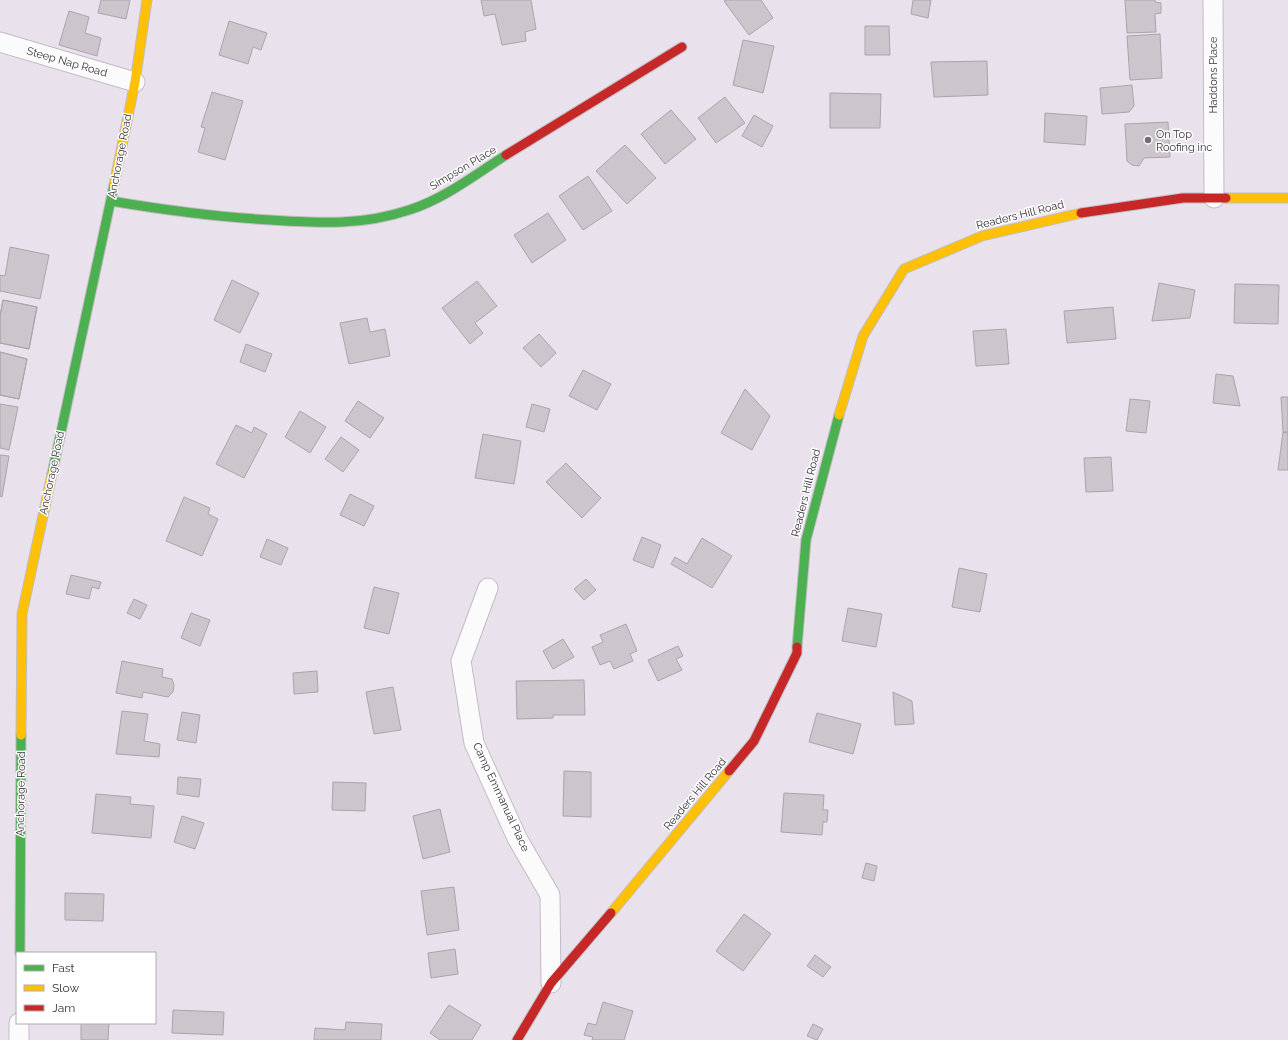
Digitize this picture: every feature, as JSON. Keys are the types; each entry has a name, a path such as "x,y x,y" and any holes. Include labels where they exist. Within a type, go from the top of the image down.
{"street":[{"name":"Anchorage Road","path":"20,952 22,614 111,201 135,82 147,0"},
{"name":"Haddons Place","path":"1213,0 1214,198"},
{"name":"Steep Nap Road","path":"0,42 135,82"},
{"name":"Simpson Place","path":"111,201 169,211 247,219 329,224 364,221 409,210 444,195 528,141 682,47"},
{"name":"Readers Hill Road","path":"517,1040 551,983 754,742 798,652 806,540 832,437 863,336 904,269 982,236 1067,215 1183,198 1288,198"},
{"name":"Camp Emmanual Place","path":"488,588 461,661 474,743 517,838 550,895 551,983"},
{"path":"19,1024 19,1040"}],"building":[{"path":"101,0 130,0 126,19 98,13"},
{"path":"481,0 531,0 536,29 525,32 526,41 502,45 495,14 484,16"},
{"path":"761,0 773,18 749,35 724,1"},
{"path":"913,0 931,0 928,18 911,14"},
{"path":"1125,0 1155,0 1155,2 1161,3 1161,13 1155,14 1156,32 1127,33"},
{"path":"69,11 89,17 85,33 101,38 97,56 59,45"},
{"path":"229,21 267,33 261,50 253,47 248,64 219,55"},
{"path":"865,26 889,26 890,55 865,55"},
{"path":"1160,34 1162,78 1130,80 1127,36"},
{"path":"743,40 774,46 763,93 733,85"},
{"path":"987,61 988,95 934,97 931,62"},
{"path":"1132,85 1134,106 1129,112 1102,114 1100,88"},
{"path":"212,92 243,101 225,160 198,152 205,128 201,127"},
{"path":"830,93 881,94 880,128 830,128"},
{"path":"725,97 745,123 716,143 698,118"},
{"path":"671,110 696,139 665,164 641,134"},
{"path":"1045,113 1087,116 1085,145 1044,142"},
{"path":"754,115 773,126 762,147 742,136"},
{"name":"On Top Roofing inc","path":"1168,122 1170,157 1144,158 1139,166 1132,165 1127,161 1125,124"},
{"path":"625,145 656,178 627,204 596,171"},
{"path":"588,176 612,211 583,230 559,196"},
{"path":"548,213 566,240 532,263 514,235"},
{"path":"10,247 49,255 40,299 0,291 0,275 5,276"},
{"path":"232,280 259,293 240,333 214,320"},
{"path":"477,281 497,306 475,323 483,333 470,344 442,308"},
{"path":"1159,283 1195,290 1190,318 1152,321"},
{"path":"1235,284 1279,285 1278,324 1234,323"},
{"path":"3,300 37,307 29,349 0,343 0,316"},
{"path":"3,300 37,307 29,349 0,343 0,316"},
{"path":"1113,307 1116,339 1067,343 1064,311"},
{"path":"367,318 370,332 385,329 390,356 349,364 340,323"},
{"path":"1006,329 1009,364 976,366 973,331"},
{"path":"539,334 556,353 541,367 523,348"},
{"path":"246,344 272,354 265,372 240,362"},
{"path":"0,352 27,359 19,399 0,395"},
{"path":"0,352 27,359 19,399 0,395"},
{"path":"583,370 611,384 597,410 569,396"},
{"path":"1216,374 1233,376 1240,406 1213,403"},
{"path":"745,389 770,416 752,450 721,433"},
{"path":"1281,397 1288,397 1288,432 1283,432"},
{"path":"1130,399 1150,401 1146,433 1126,431"},
{"path":"358,401 384,418 370,438 345,421"},
{"path":"0,404 18,407 9,450 0,448"},
{"path":"532,404 550,409 544,432 526,427"},
{"path":"300,411 326,427 310,453 285,437"},
{"path":"236,425 252,433 254,427 267,434 244,478 216,464"},
{"path":"1283,432 1288,433 1288,470 1278,470"},
{"path":"483,434 521,441 514,484 475,478"},
{"path":"341,437 359,450 343,472 325,459"},
{"path":"0,455 9,456 2,497 0,496"},
{"path":"1111,457 1113,491 1086,492 1084,458"},
{"path":"566,463 601,498 582,518 546,482"},
{"path":"350,494 374,506 364,526 340,515"},
{"path":"184,497 210,508 208,514 218,519 202,556 166,541"},
{"path":"642,537 661,545 653,568 633,560"},
{"path":"702,538 732,556 712,588 671,564 675,557 687,564"},
{"path":"267,539 288,548 281,565 260,557"},
{"path":"959,568 987,574 980,612 952,607"},
{"path":"71,575 101,582 99,589 92,587 89,599 66,594"},
{"path":"586,579 596,590 584,600 574,589"},
{"path":"374,587 399,593 389,634 364,628"},
{"path":"134,599 147,605 140,619 127,613"},
{"path":"848,608 882,614 876,647 842,641"},
{"path":"191,613 210,620 200,646 181,638"},
{"path":"626,624 637,651 630,654 633,661 614,669 610,661 600,665 592,647 603,642 600,635"},
{"path":"563,639 574,657 553,669 543,651"},
{"path":"678,646 683,656 676,659 682,670 658,681 648,660"},
{"path":"122,661 163,669 162,677 172,679 174,685 173,692 168,697 143,692 142,698 116,693"},
{"path":"317,671 318,692 294,694 293,673"},
{"path":"584,680 585,715 553,715 553,718 517,719 516,681"},
{"path":"393,687 401,730 374,734 366,692"},
{"path":"893,692 912,701 914,724 895,725"},
{"path":"122,711 148,714 144,741 160,744 159,757 116,754"},
{"path":"182,712 200,715 196,743 177,740"},
{"path":"817,713 861,724 853,754 809,742"},
{"path":"564,771 591,772 591,817 563,816"},
{"path":"178,777 201,779 199,797 177,794"},
{"path":"333,782 366,783 365,811 332,810"},
{"path":"784,793 824,795 823,810 828,810 827,822 823,822 822,835 781,832"},
{"path":"96,794 131,797 130,804 154,806 151,838 92,833"},
{"path":"440,809 450,852 423,859 413,816"},
{"path":"182,816 204,823 195,849 174,842"},
{"path":"866,863 877,866 874,881 862,878"},
{"path":"454,887 459,930 427,935 421,891"},
{"path":"65,893 104,894 103,921 65,920"},
{"path":"744,914 771,934 743,971 716,951"},
{"path":"455,949 458,974 431,978 428,953"},
{"path":"815,955 831,967 823,977 807,966"},
{"path":"603,1002 633,1011 624,1040 592,1040 593,1037 584,1035 588,1023 596,1025"},
{"path":"449,1005 481,1025 472,1040 440,1040 430,1033"},
{"path":"173,1010 224,1012 223,1035 172,1033"},
{"path":"346,1022 382,1024 381,1040 314,1040 315,1028 345,1030"},
{"path":"81,1024 109,1024 108,1040 81,1040"},
{"path":"813,1024 823,1029 817,1040 807,1036"}],"traffic: fast":[{"path":"111,201 191,213 251,219 324,222 357,221 391,215 435,200 506,155"},
{"path":"52,474 114,185"},
{"path":"797,647 806,540 839,415"},
{"path":"20,952 21,735"}],"traffic: slow":[{"path":"114,185 135,82 147,0"},
{"path":"1226,198 1288,198"},
{"path":"839,415 863,336 904,269 982,236 1081,213"},
{"path":"21,735 22,614 52,474"},
{"path":"611,913 729,771"}],"traffic: jam":[{"path":"506,155 682,47"},
{"path":"1081,213 1183,198 1226,198"},
{"path":"729,771 754,741 797,653 797,647"},
{"path":"517,1040 551,983 611,913"}],"place":[{"name":"On Top Roofing inc","path":"1148,140"}]}
